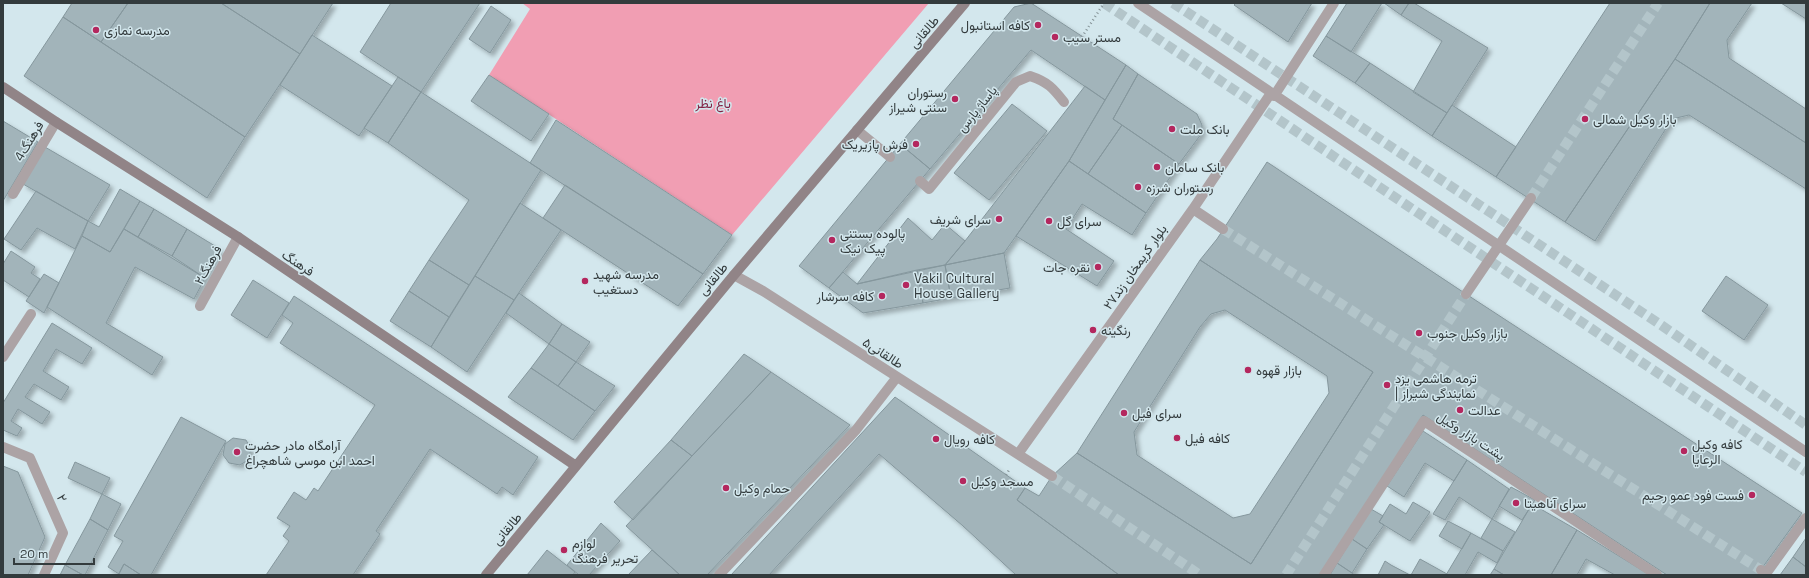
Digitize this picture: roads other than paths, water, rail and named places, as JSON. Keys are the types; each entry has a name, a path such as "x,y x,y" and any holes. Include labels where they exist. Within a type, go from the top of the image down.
{"street":[{"name":"طالقانی","path":"486,575 734,275 966,3"},
{"path":"1138,3 1806,452"},
{"name":"بلوار کریمخان زند۲۷","path":"1018,454 1193,209 1334,3"},
{"name":"پاساژ پارس","path":"920,181 929,189 1016,82 1030,76 1043,80 1051,85 1064,102"},
{"name":"فرهنگ","path":"3,86 56,122 238,237 576,466"},
{"name":"فرهنگ4","path":"12,194 56,122"},
{"path":"857,130 890,157"},
{"path":"1466,294 1531,198"},
{"path":"1193,209 1223,229"},
{"name":"فرهنگ۲","path":"200,306 238,237"},
{"name":"طالقانی۵","path":"734,275 764,291 1052,476"},
{"path":"3,357 31,314"},
{"path":"719,575 856,430 898,378"},
{"name":"پشت بازار وکیل","path":"1324,575 1424,421 1657,575"},
{"name":"۲","path":"3,447 30,458 63,533 44,575"},
{"path":"1764,573 1806,518"}],"tunnel":[{"path":"1104,3 1806,472"},
{"path":"1173,3 1661,325 1806,425"},
{"path":"1531,198 1658,3"},
{"path":"1223,229 1761,570"},
{"path":"1286,575 1466,294"},
{"path":"1052,476 1200,575"}],"place":[{"name":"کافه استانبول","path":"1038,25"},
{"name":"مدرسه نمازی","path":"96,30"},
{"name":"مستر سیب","path":"1055,37"},
{"name":"رستوران سنتی شیراز","path":"955,99"},
{"name":"بازار وکیل شمالی","path":"1585,119"},
{"name":"بانک ملت","path":"1172,129"},
{"name":"فرش پازیریک","path":"916,144"},
{"name":"بانک سامان","path":"1157,167"},
{"name":"رستوران شرزه","path":"1138,187"},
{"name":"سرای شریف","path":"999,219"},
{"name":"سرای گل","path":"1049,221"},
{"name":"پالوده بستنی پیک نیک","path":"832,240"},
{"name":"نقره جات","path":"1098,267"},
{"name":"مدرسه شهید دستغیب","path":"585,281"},
{"name":"Vakil Cultural House Gallery","path":"906,285"},
{"name":"کافه سرشار","path":"882,296"},
{"name":"رنگینه","path":"1093,330"},
{"name":"بازار وکیل جنوب","path":"1419,333"},
{"name":"بازار قهوه","path":"1248,370"},
{"name":"ترمه هاشمی یزد | نمایندگی شیراز","path":"1387,385"},
{"name":"عدالت","path":"1460,410"},
{"name":"سرای فیل","path":"1124,413"},
{"name":"کافه فیل","path":"1177,438"},
{"name":"کافه رویال","path":"936,439"},
{"name":"کافه وکیل الرعایا","path":"1684,451"},
{"name":"آرامگاه مادر حضرت احمد ابن موسی شاهچراغ","path":"237,452"},
{"name":"مسجد وکیل","path":"963,481"},
{"name":"حمام وکیل","path":"726,488"},
{"name":"فست فود عمو رحیم","path":"1752,495"},
{"name":"سرای آناهیتا","path":"1516,503"},
{"name":"لوازم تحریر فرهنگ","path":"564,550"}],"park label":[{"name":"باغ نظر","path":"713,103"}]}
